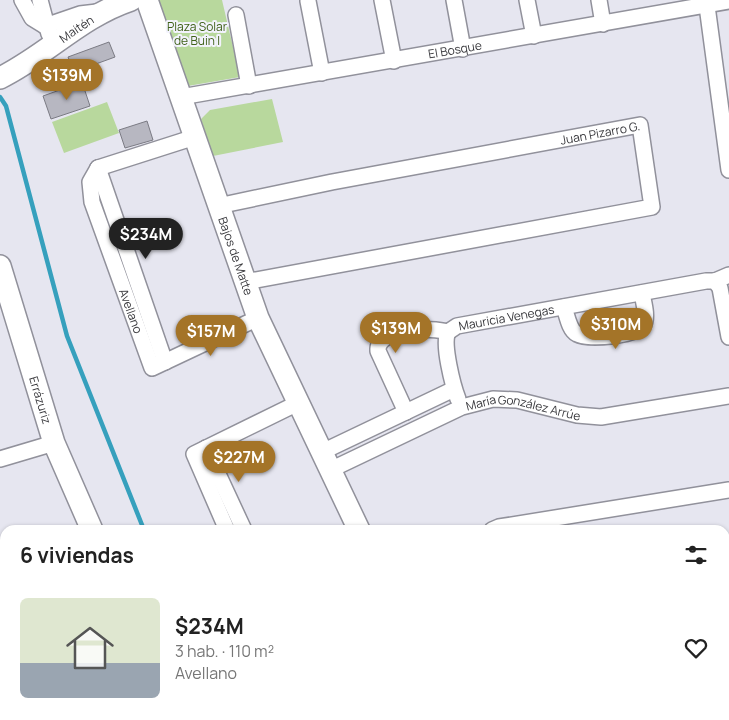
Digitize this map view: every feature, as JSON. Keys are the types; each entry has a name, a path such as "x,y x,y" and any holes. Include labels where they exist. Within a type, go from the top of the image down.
{"main road":[{"name":"Maitén","path":"3,77 27,64 49,35 78,25 103,11 131,0"},
{"name":"Bajos de Matte","path":"147,0 258,318 357,525"},
{"name":"Errázuriz","path":"0,266 6,301 54,443 90,525"}],"street":[{"path":"22,0 32,18 49,35"},
{"path":"40,0 49,35"},
{"path":"382,0 394,61"},
{"path":"454,0 463,48"},
{"path":"527,0 534,36"},
{"path":"598,0 603,24"},
{"path":"308,1 322,73"},
{"name":"El Bosque","path":"181,97 603,24 671,6 707,6 729,1"},
{"path":"707,6 729,170"},
{"path":"236,15 249,86"},
{"name":"Juan Pizarro G.","path":"218,206 332,182 640,125 652,207 245,282"},
{"name":"Avellano","path":"195,137 98,168 90,182 92,202 159,365 258,318"},
{"name":"Mauricia Venegas","path":"448,332 457,326 642,292 715,281 729,275"},
{"path":"715,281 720,288 729,338"},
{"path":"564,307 571,328 578,335 597,337 618,335 637,331 643,326 645,318 642,292"},
{"path":"406,412 378,351 378,344 382,338 390,334 431,329 448,332 446,342 454,389 462,407"},
{"name":"María González Arrúe","path":"326,461 406,412 454,389"},
{"name":"María González Arrúe","path":"326,461 462,407 493,399 517,400 577,415 601,417 729,396"},
{"path":"200,451 298,403"},
{"path":"0,458 54,443"},
{"path":"200,451 225,525"},
{"path":"200,451 241,525"},
{"path":"521,525 729,490"}],"green space":[{"name":"Plaza Solar de Buin I","path":"152,0 222,0 240,77 182,87"},
{"path":"272,99 283,142 213,156 201,119 210,110"},
{"path":"107,102 119,133 64,153 52,122"}],"building":[{"path":"109,42 115,57 74,72 68,57"},
{"path":"82,82 90,106 51,119 43,96"},
{"path":"147,121 153,140 125,148 119,130"}],"waterway":[{"path":"0,97 6,106 67,336 142,525"}]}
